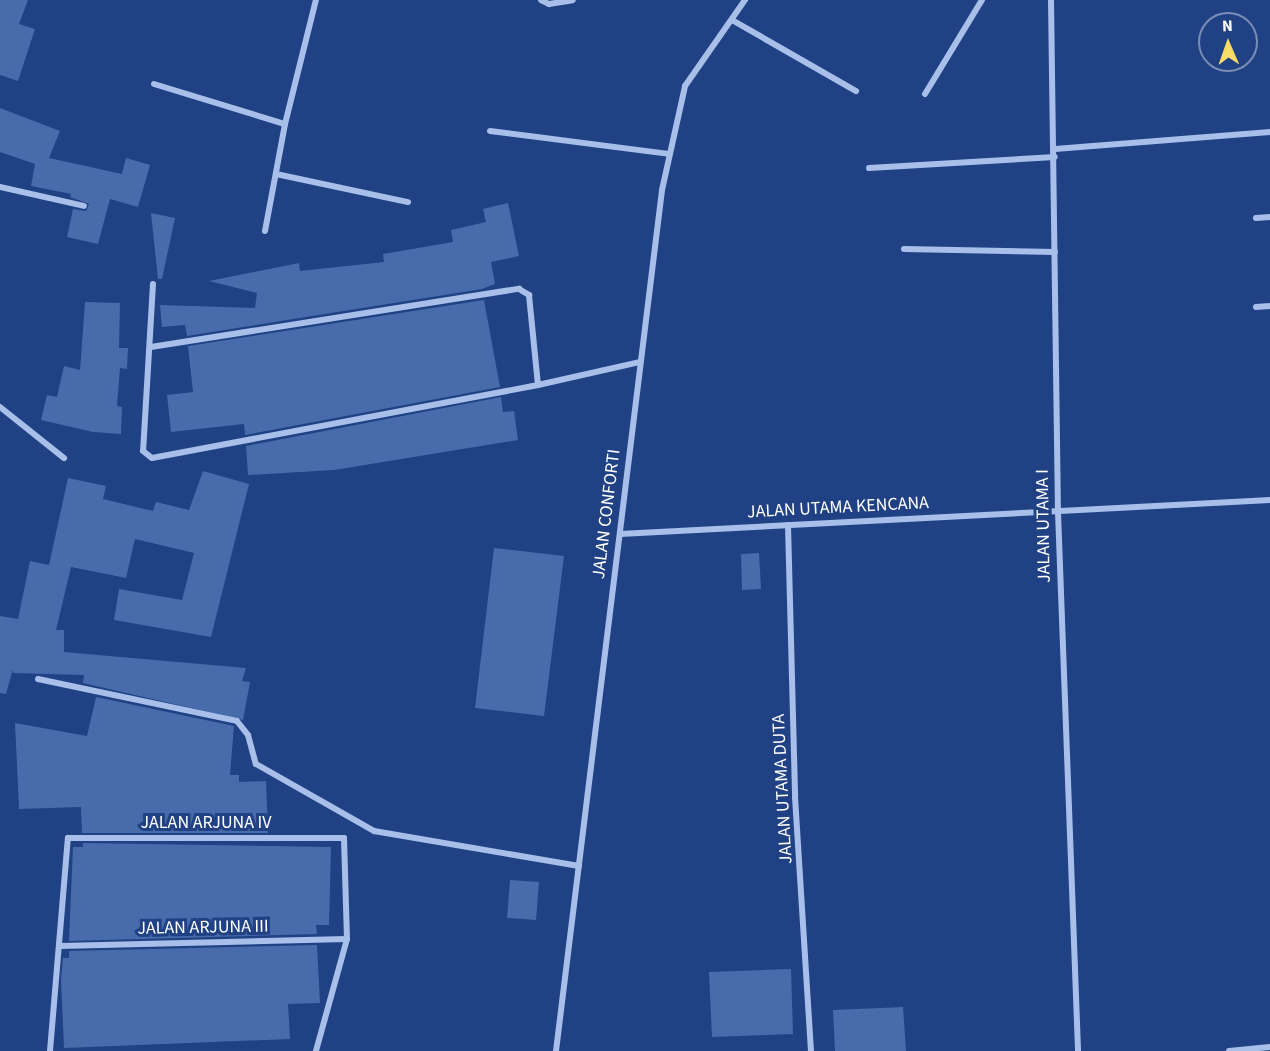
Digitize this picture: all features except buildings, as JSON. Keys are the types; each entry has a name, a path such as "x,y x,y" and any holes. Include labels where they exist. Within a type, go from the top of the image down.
{"street":[{"path":"265,231 285,124 316,0"},
{"path":"541,0 549,4 573,0"},
{"name":"JALAN CONFORTI","path":"556,1051 640,362 669,154 685,86 745,0"},
{"path":"925,94 982,0"},
{"name":"JALAN UTAMA I","path":"1051,0 1055,149 1058,512 1078,1051"},
{"path":"732,20 856,91"},
{"path":"154,84 285,124"},
{"path":"490,131 669,154"},
{"path":"1055,149 1270,132"},
{"path":"869,168 1055,157"},
{"path":"276,174 408,202"},
{"path":"0,187 84,206"},
{"path":"1256,218 1270,217"},
{"path":"904,249 1055,252"},
{"path":"153,284 144,451 152,458 538,386 640,362"},
{"path":"151,347 519,289 529,295 538,386"},
{"path":"1256,307 1270,306"},
{"path":"0,407 64,458"},
{"name":"JALAN UTAMA KENCANA","path":"620,534 1270,500"},
{"name":"JALAN UTAMA DUTA","path":"788,525 795,797 811,1051"},
{"path":"38,679 237,721 248,735 256,764 374,831 579,866"},
{"name":"JALAN ARJUNA IV","path":"60,946 68,838 345,838 347,939"},
{"path":"316,1051 347,939"},
{"name":"JALAN ARJUNA III","path":"60,946 347,939"},
{"path":"50,1051 53,986 60,946"},
{"path":"1229,1051 1270,1047"}]}
